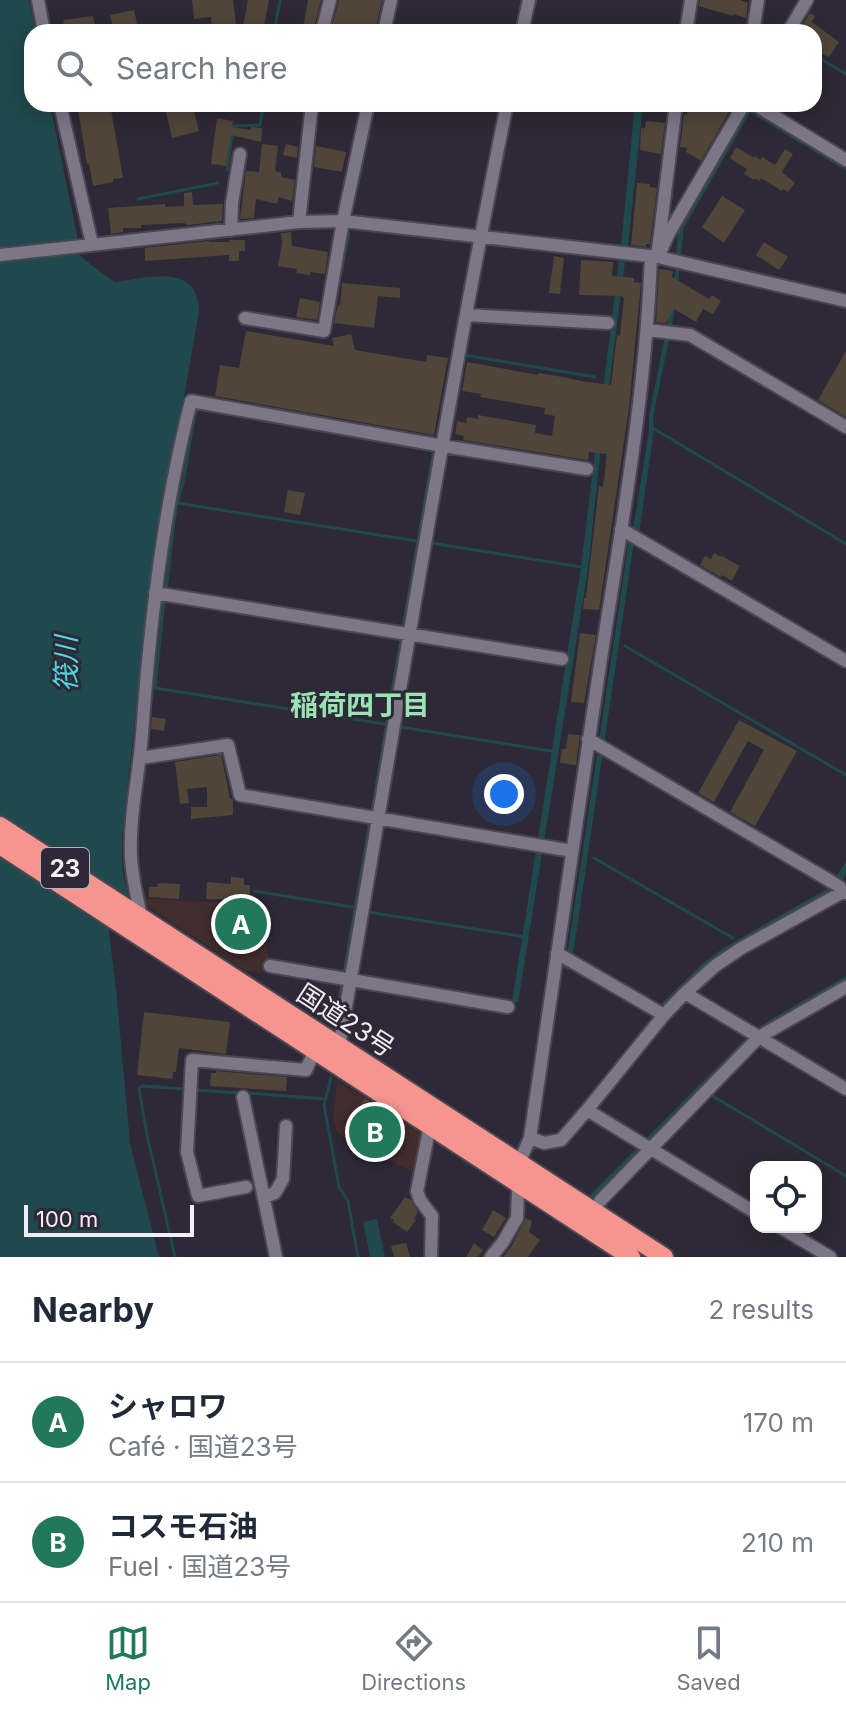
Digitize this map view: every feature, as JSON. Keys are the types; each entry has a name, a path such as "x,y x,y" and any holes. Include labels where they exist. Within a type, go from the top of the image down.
{"highway":[{"name":"国道23号","path":"0,826 315,1050 631,1257"},
{"name":"国道23号","path":"0,845 132,918 339,1047 664,1257"}],"street":[{"path":"38,0 42,24"},
{"path":"324,24 330,0"},
{"path":"386,24 391,0"},
{"path":"524,24 529,0"},
{"path":"687,24 691,0"},
{"path":"754,24 758,0"},
{"path":"793,24 807,0"},
{"path":"62,112 89,244"},
{"path":"299,222 311,112"},
{"path":"245,318 324,331 366,112"},
{"path":"339,1047 480,236 505,112"},
{"path":"491,1257 517,1218 519,1163 530,1138 565,958 572,851 625,531 655,256 675,112"},
{"path":"655,256 747,112"},
{"path":"763,112 846,160"},
{"path":"231,230 240,154"},
{"path":"0,255 299,222 343,221 655,256 846,301"},
{"path":"466,315 608,323"},
{"path":"647,330 690,335 846,427"},
{"path":"132,918 132,813 155,593 171,494 191,401 587,469"},
{"path":"625,531 846,661"},
{"path":"155,593 562,659"},
{"path":"530,1138 544,1143 561,1140 664,1015 715,966 841,888 592,741"},
{"path":"140,758 228,745 240,795 572,851"},
{"path":"565,958 664,1015"},
{"path":"270,966 508,1007"},
{"path":"600,1201 646,1147 755,1035 846,987"},
{"path":"685,993 846,1089"},
{"path":"246,1187 198,1196 187,1152 192,1060 306,1070 315,1050"},
{"path":"243,1097 276,1257"},
{"path":"587,1110 750,1209"},
{"path":"430,1125 417,1191 432,1216 431,1257"},
{"path":"264,1197 275,1193 283,1179 286,1126"},
{"path":"790,1233 830,1257"}],"shaded area":[{"path":"144,898 260,905 268,968 264,973 246,971 144,904"},
{"path":"337,1081 423,1135 416,1174 338,1133 333,1122"}],"water":[{"name":"筏川","path":"0,0 29,0 34,24 24,24 24,112 52,112 78,240 77,253 115,282 155,276 180,279 190,285 199,311 146,615 122,839 123,874 129,895 113,919 109,932 130,1143 159,1257 0,1257"},
{"path":"634,112 642,112 628,246 621,244"},
{"path":"744,112 750,112 684,228 681,255 676,254 678,229"},
{"path":"619,261 625,262 588,569 518,1003 512,1002 581,567"},
{"path":"676,266 680,267 673,321 653,417 654,431 639,533 633,548 576,935 570,969 565,969 628,546"},
{"path":"846,861 846,874 837,890 665,1007 661,1004 705,961 725,947 830,887"},
{"path":"846,976 846,982 764,1029 594,1199 590,1195 748,1036"},
{"path":"377,1219 385,1257 370,1257 363,1222"}],"building":[{"path":"192,0 233,0 236,24 212,24 211,17 194,19"},
{"path":"248,0 269,0 264,24 244,24"},
{"path":"308,0 321,0 315,24 304,24"},
{"path":"339,0 382,0 377,24 333,24"},
{"path":"700,0 740,0 748,3 746,18 699,6"},
{"path":"134,10 137,24 112,24 110,15"},
{"path":"810,13 815,16 812,22 815,24 803,24"},
{"path":"93,16 94,24 64,24 63,20"},
{"path":"822,29 839,42 829,57 822,54"},
{"path":"78,112 111,112 123,178 93,186"},
{"path":"166,112 194,112 199,131 172,138"},
{"path":"687,112 729,112 701,161 686,152 687,148 680,147 684,114 687,115"},
{"path":"217,118 233,121 232,127 262,128 261,142 231,135 226,166 211,164"},
{"path":"646,121 665,123 661,154 640,150 641,128 645,128"},
{"path":"262,144 278,146 275,171 281,173 281,177 295,180 292,201 279,197 277,204 256,199 254,218 240,219 246,171 259,172"},
{"path":"286,144 298,147 297,158 283,155"},
{"path":"316,146 346,152 342,172 314,167"},
{"path":"736,147 754,158 760,160 762,157 775,165 785,149 793,154 782,172 795,183 788,192 782,191 761,178 754,180 744,174 747,169 730,158"},
{"path":"637,183 657,188 650,244 646,247 631,245"},
{"path":"192,192 193,205 223,204 222,221 141,225 141,228 123,228 123,232 111,234 108,208 165,204 165,207 184,206 184,193"},
{"path":"722,196 745,210 724,243 702,227"},
{"path":"291,232 292,246 328,252 325,274 296,273 297,269 278,266 281,233"},
{"path":"245,240 245,251 239,251 239,261 229,261 229,255 145,261 145,248"},
{"path":"764,242 788,257 779,270 756,255"},
{"path":"554,256 564,258 560,294 549,293"},
{"path":"581,260 613,262 612,276 634,278 634,282 641,283 629,408 599,610 583,609 599,486 603,487 607,454 589,452 588,460 463,440 464,436 455,434 457,421 466,423 467,417 478,419 478,415 536,425 535,433 552,436 555,416 544,414 545,408 462,391 467,362 611,385 624,298 579,295"},
{"path":"659,269 673,271 672,277 709,299 712,295 721,301 713,314 703,309 696,322 674,309 666,323 656,322"},
{"path":"342,283 400,288 400,298 378,296 374,328 334,323"},
{"path":"300,298 320,302 317,320 296,317"},
{"path":"246,331 334,346 332,338 351,334 355,350 426,362 427,355 448,358 434,435 215,396 220,365 239,368"},
{"path":"846,351 846,417 818,400"},
{"path":"288,490 305,493 300,515 284,512"},
{"path":"714,553 740,566 732,581 700,565 705,556 711,559"},
{"path":"580,633 596,635 584,703 571,702"},
{"path":"152,717 166,719 164,731 151,729"},
{"path":"739,720 797,751 755,826 730,812 764,750 748,741 714,802 698,793"},
{"path":"568,734 580,735 576,765 560,763"},
{"path":"221,755 233,800 233,815 191,819 191,807 207,807 207,787 187,789 189,803 180,804 175,762"},
{"path":"231,877 244,878 244,885 250,885 250,895 254,895 253,911 258,917 255,922 258,924 251,934 243,929 239,934 232,929 235,924 225,917 236,900 206,899 207,882 231,884"},
{"path":"158,883 180,884 179,899 149,897 149,887 157,887"},
{"path":"144,1012 230,1022 226,1054 179,1048 172,1079 137,1075"},
{"path":"211,1073 287,1077 286,1091 210,1086"},
{"path":"365,1098 406,1125 387,1155 345,1130"},
{"path":"405,1197 411,1200 418,1212 407,1232 390,1218"},
{"path":"493,1210 506,1218 494,1237 482,1230"},
{"path":"526,1218 532,1221 529,1232 540,1240 528,1257 503,1257 511,1247"},
{"path":"406,1243 410,1257 394,1257 391,1246"},
{"path":"474,1243 483,1250 478,1257 466,1257"}],"waterway":[{"path":"276,24 280,0"},
{"path":"822,60 846,74"},
{"path":"227,170 233,126 260,125 262,112"},
{"path":"351,215 373,112"},
{"path":"752,112 846,169"},
{"path":"138,199 218,183"},
{"path":"336,297 349,233"},
{"path":"241,324 281,330"},
{"path":"464,359 464,355 595,377"},
{"path":"450,437 456,402"},
{"path":"166,589 176,507 198,409"},
{"path":"651,427 846,544"},
{"path":"403,628 433,454"},
{"path":"177,503 417,541"},
{"path":"431,543 581,567"},
{"path":"164,600 155,688 384,724"},
{"path":"372,811 401,638"},
{"path":"625,646 846,775"},
{"path":"400,727 551,751"},
{"path":"344,973 370,821"},
{"path":"594,858 733,938"},
{"path":"254,891 352,907"},
{"path":"368,912 526,937"},
{"path":"335,1025 342,982"},
{"path":"331,1078 324,1105 339,1187 348,1201 358,1257"},
{"path":"175,1257 139,1089 142,1086 185,1089"},
{"path":"195,1090 239,1093"},
{"path":"247,1093 326,1099"},
{"path":"711,1095 846,1176"},
{"path":"651,1157 734,1206"},
{"path":"778,1233 810,1252"}],"place":[{"name":"シャロワ","path":"241,924"},
{"name":"コスモ石油","path":"375,1132"}],"district":[{"name":"稲荷四丁目","path":"360,705"}]}
